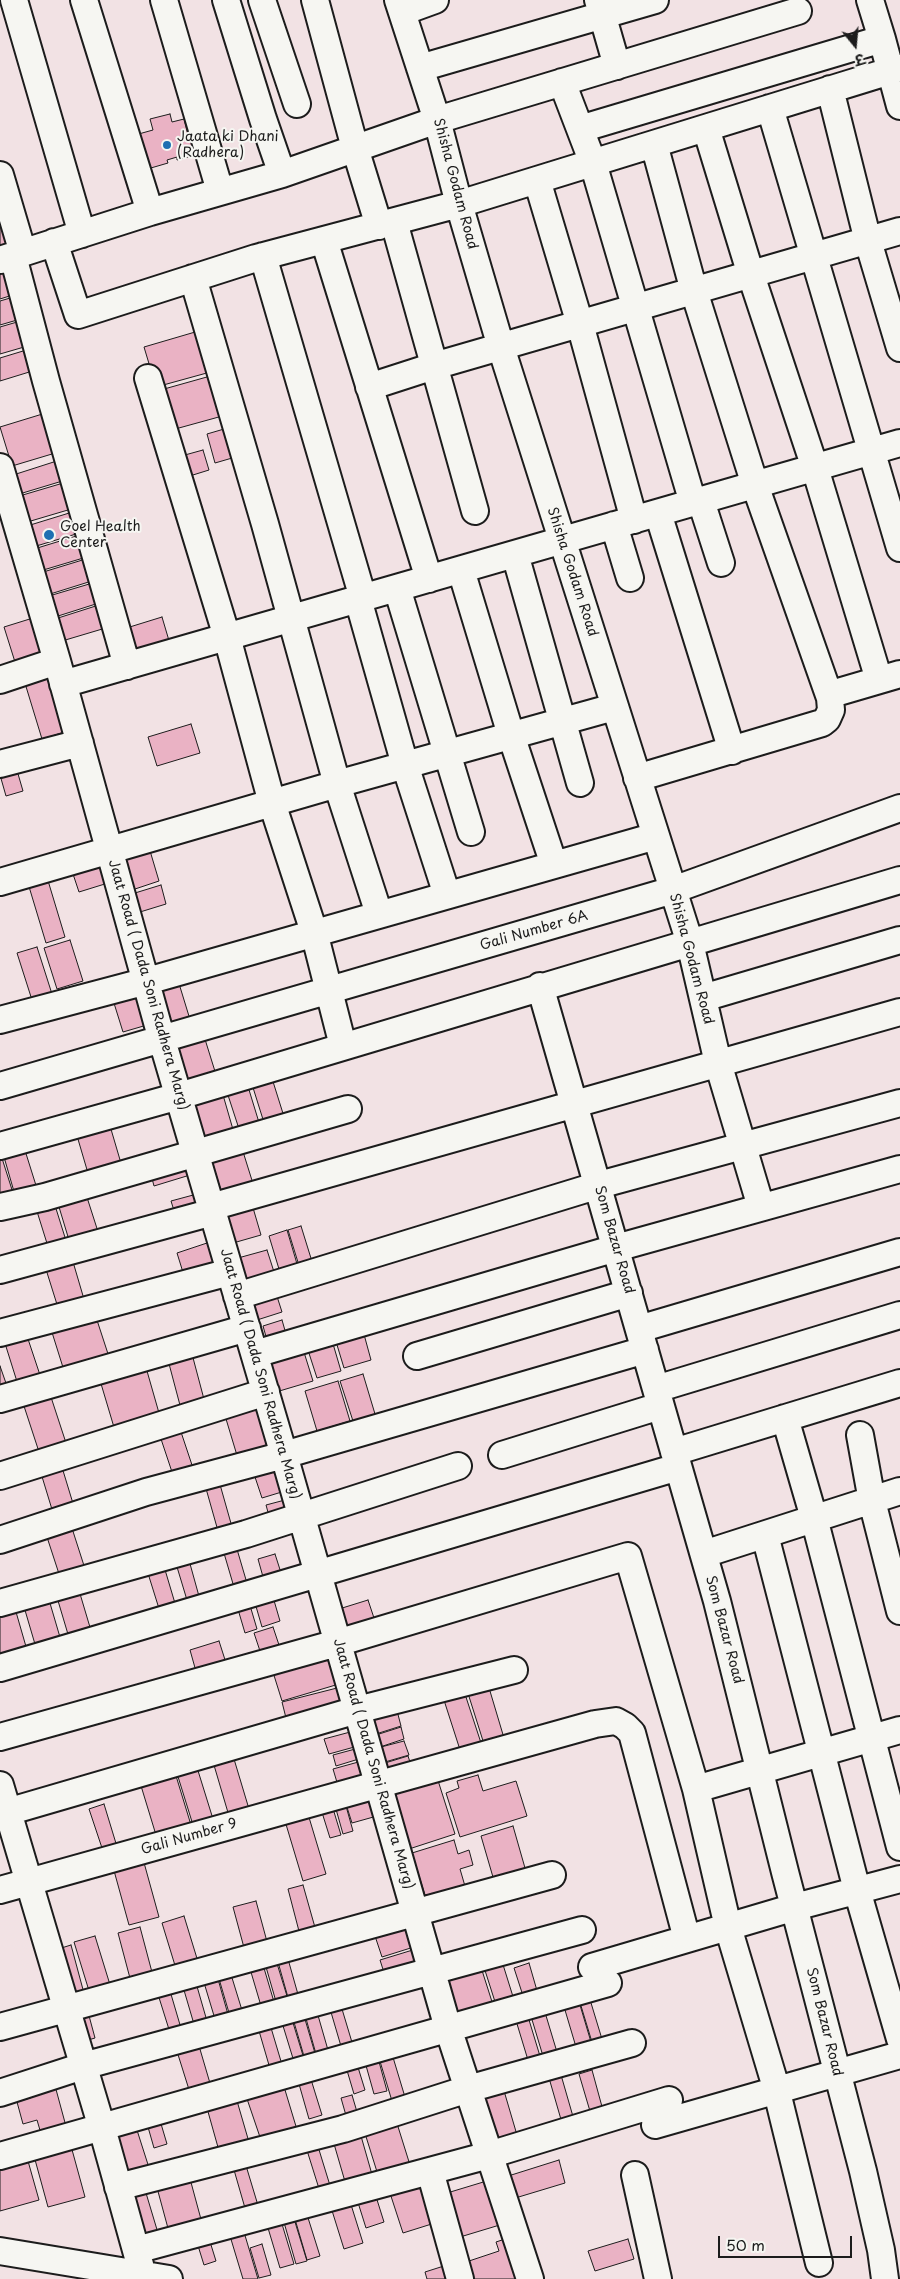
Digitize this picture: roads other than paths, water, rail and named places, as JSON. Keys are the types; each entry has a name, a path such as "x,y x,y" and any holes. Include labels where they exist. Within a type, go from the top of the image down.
{"street":[{"path":"14,0 82,234"},
{"path":"84,0 150,212"},
{"path":"164,0 220,191"},
{"path":"226,0 282,174"},
{"path":"262,0 297,104"},
{"path":"315,0 355,148 386,224 434,366 475,511"},
{"path":"400,6 435,0"},
{"path":"420,68 600,7 655,0"},
{"path":"870,0 882,39 896,69 900,106"},
{"name":"Shisha Godam Road","path":"400,6 437,120 459,204 501,347 690,943 718,1063 761,1207"},
{"path":"600,7 617,66"},
{"path":"12,256 150,212 282,174 437,120 798,11"},
{"path":"580,129 882,39"},
{"path":"54,242 78,315 263,256 459,204 896,69"},
{"path":"562,82 593,163 697,502 720,563"},
{"path":"830,90 868,241 900,348"},
{"path":"770,108 870,452 900,548"},
{"path":"706,128 751,275 814,468 890,677 836,693 830,698"},
{"path":"637,778 822,723 830,715 830,698 756,485 694,291 654,144"},
{"path":"0,175 12,256 48,390 127,666"},
{"path":"537,180 635,519 732,751"},
{"path":"369,387 434,366 900,231"},
{"path":"324,240 429,579"},
{"path":"263,256 361,598 405,765 447,895"},
{"path":"193,278 265,524 337,784 379,914"},
{"path":"148,378 227,637 272,803 314,932 343,1046"},
{"path":"0,680 127,666 900,443"},
{"name":"Jaat Road ( Dada Soni Radhera Marg)","path":"2,481 60,672 162,1040 302,1515 448,2028 530,2279"},
{"path":"630,578 635,519"},
{"path":"515,554 580,782"},
{"path":"461,570 511,735 554,865"},
{"path":"396,588 471,832"},
{"path":"0,882 337,784 614,707"},
{"path":"0,764 80,743"},
{"name":"Gali Number 6A","path":"0,1086 673,890 900,808"},
{"path":"0,1020 147,981 656,836"},
{"path":"0,1146 180,1096 540,986 900,880"},
{"path":"703,998 900,940"},
{"name":"Som Bazar Road","path":"540,986 704,1554 838,2073 890,2250 885,2279"},
{"path":"0,1270 574,1102 900,1012"},
{"path":"0,1333 234,1284 900,1103"},
{"path":"0,1207 45,1197 348,1109"},
{"path":"255,1354 616,1248 900,1169"},
{"path":"0,1540 146,1492 284,1455 642,1339 900,1252"},
{"path":"417,1356 629,1293"},
{"path":"502,1455 658,1397 900,1315"},
{"path":"0,1399 247,1328"},
{"path":"0,1668 318,1574 676,1459 785,1418 900,1383"},
{"path":"0,1476 266,1392"},
{"path":"785,1418 814,1518 900,1847"},
{"path":"860,1435 872,1501 900,1610"},
{"path":"0,1603 153,1561 458,1466"},
{"path":"704,1554 900,1491"},
{"path":"765,1534 856,1890 900,2039"},
{"path":"0,1737 338,1643 628,1556 696,1789 728,1927 777,2090 819,2263"},
{"path":"4,1813 357,1710 514,1670"},
{"name":"Gali Number 9","path":"0,1890 595,1724 616,1722 625,1726 632,1733 687,1940"},
{"path":"696,1789 900,1730"},
{"path":"0,1785 4,1813 29,1881 141,2267"},
{"path":"0,2027 552,1875"},
{"path":"0,2156 448,2028 600,1975 687,1940 795,1907 900,1879"},
{"path":"0,2093 83,2066 582,1930"},
{"path":"118,2188 343,2129 468,2089 632,2043"},
{"path":"655,2126 900,2055"},
{"path":"141,2267 430,2170 489,2155 669,2100"},
{"path":"430,2170 460,2279"},
{"path":"635,2175 658,2279"},
{"path":"0,2251 141,2267 169,2279"}],"place":[{"name":"Jaata ki Dhani (Radhera)","path":"167,145"},
{"name":"Goel Health Center","path":"49,535"}]}
